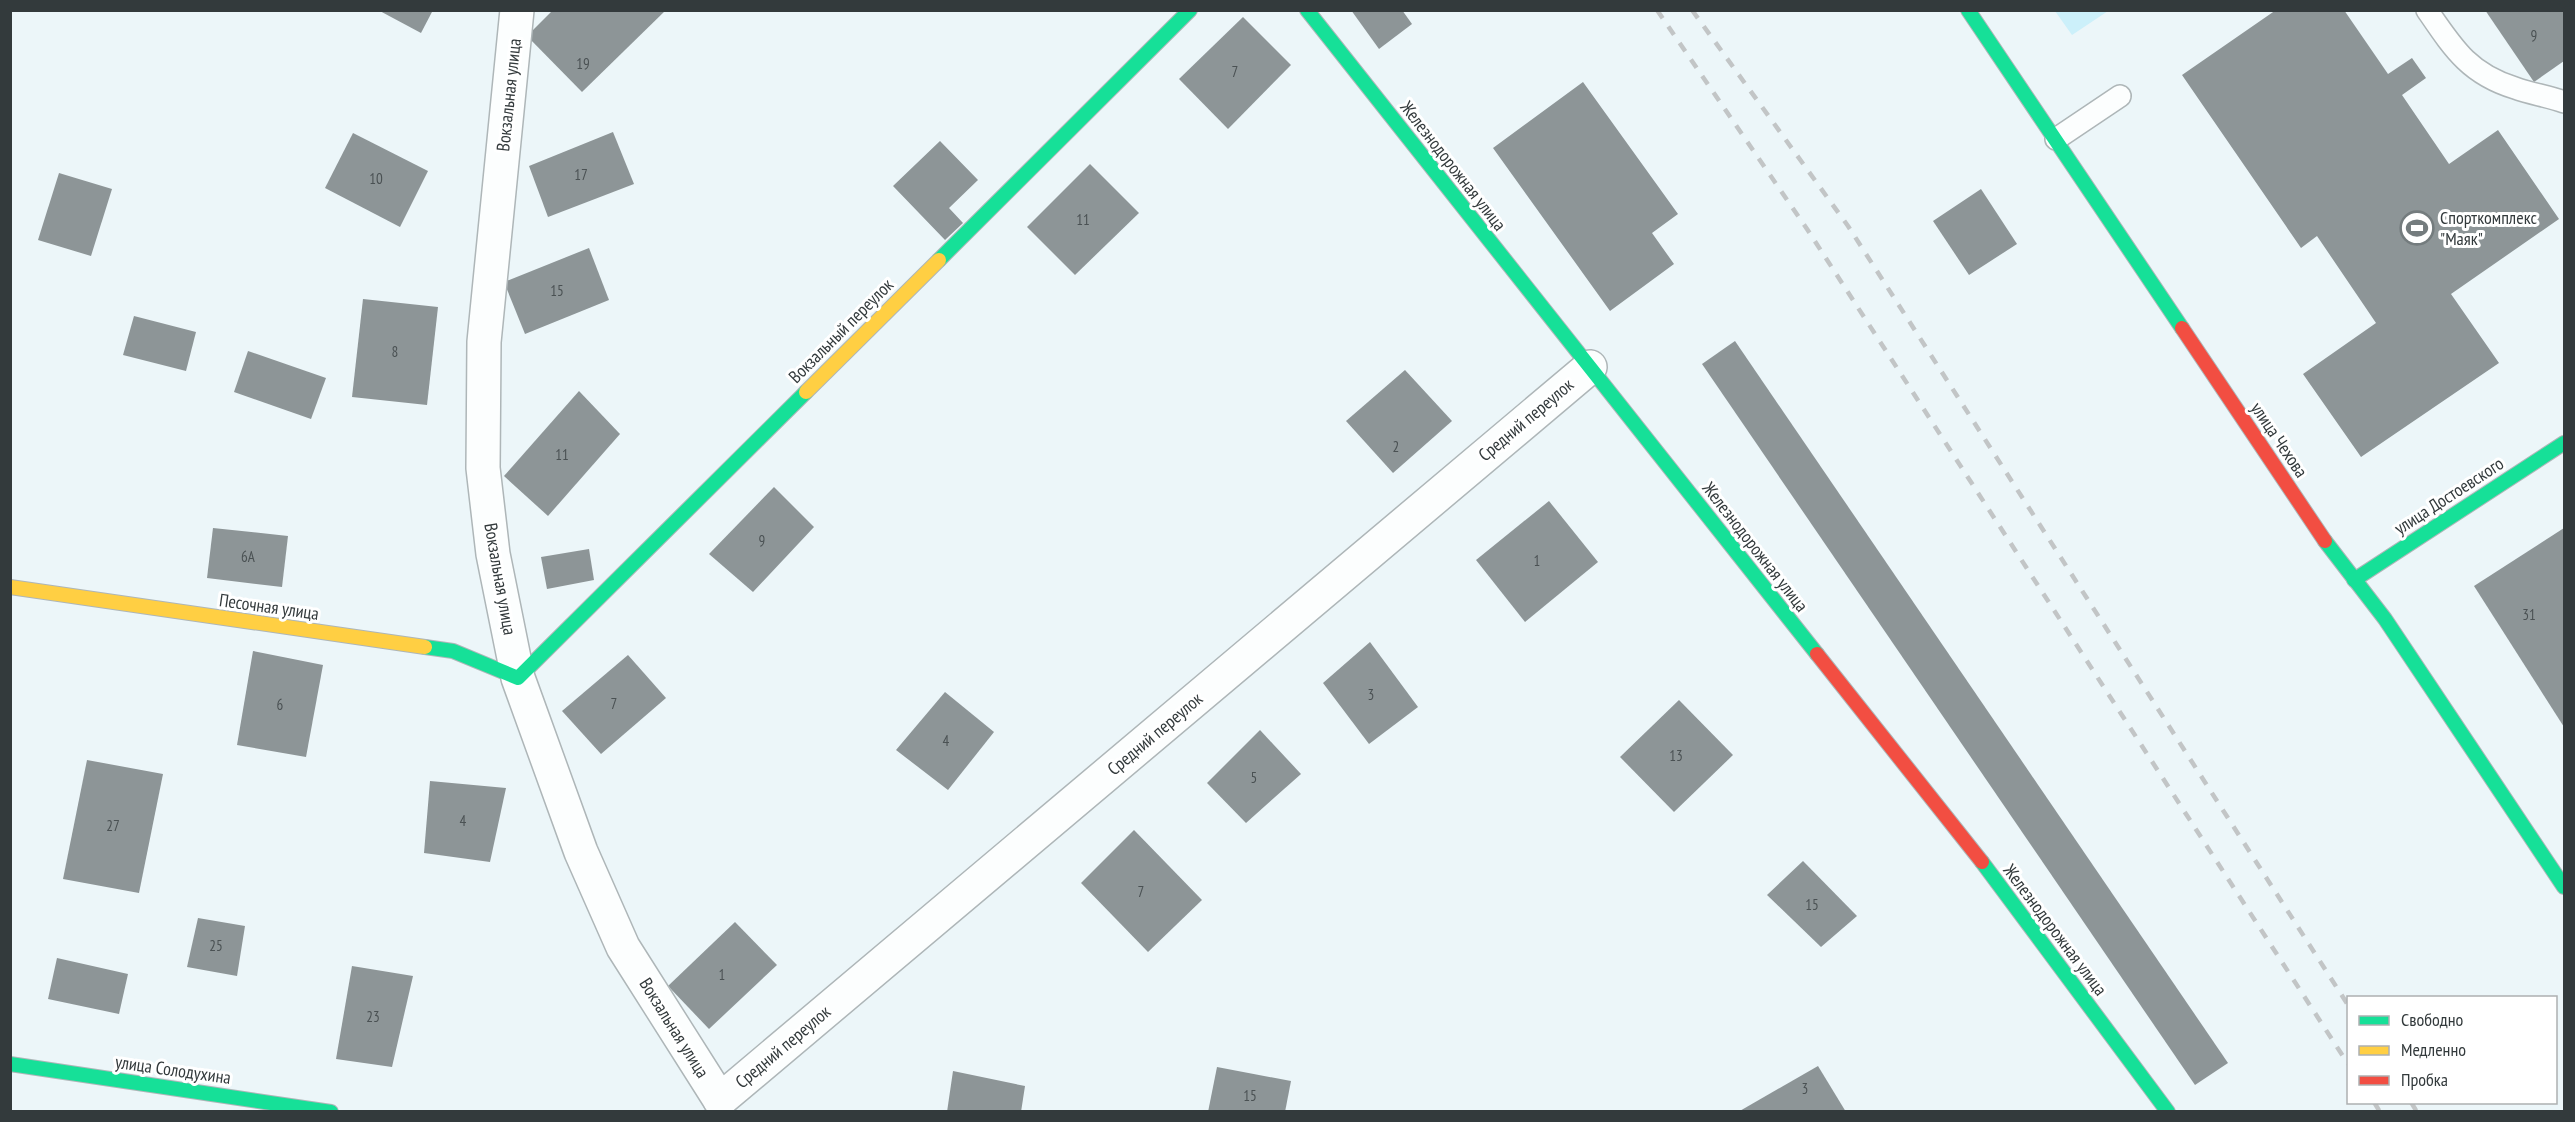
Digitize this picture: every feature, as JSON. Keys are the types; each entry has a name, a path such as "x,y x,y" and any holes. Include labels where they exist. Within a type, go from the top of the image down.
{"street":[{"name":"Вокзальная улица","path":"517,10 484,342 483,468 493,554 518,678 581,852 622,948 719,1106"},
{"name":"Вокзальный переулок","path":"518,678 1190,10"},
{"name":"Железнодорожная улица","path":"1307,10 1992,875 2168,1112"},
{"name":"улица Чехова","path":"1968,10 2324,540 2385,619 2565,887"},
{"name":"Средний переулок","path":"719,1106 1590,367"},
{"name":"улица Достоевского","path":"2354,580 2565,442"},
{"name":"Песочная улица","path":"10,587 453,651 518,678"},
{"name":"улица Солодухина","path":"10,1064 331,1112"}],"lane":[{"path":"2427,10 2458,55 2482,75 2514,88 2565,102"},
{"path":"2056,139 2120,96"}],"shaded area":[{"path":"2055,11 2108,11 2072,35"}],"building":[{"path":"378,10 433,10 421,33"},
{"path":"553,10 666,10 582,92 527,36"},
{"path":"1351,10 1402,10 1412,24 1379,49"},
{"name":"Спорткомплекс \"Маяк\"","path":"2276,10 2344,10 2388,74 2412,58 2426,78 2402,95 2449,164 2498,130 2559,219 2451,294 2499,363 2361,457 2303,374 2376,323 2317,236 2301,248 2182,75"},
{"path":"2485,10 2564,10 2564,61 2534,82"},
{"path":"1243,17 1291,65 1228,129 1179,79"},
{"path":"1583,82 1678,214 1652,233 1674,264 1610,311 1493,148"},
{"path":"613,132 634,184 548,217 529,166"},
{"path":"353,133 428,171 400,227 325,188"},
{"path":"940,141 978,180 949,208 963,223 945,240 893,186"},
{"path":"1090,164 1139,213 1075,275 1027,227"},
{"path":"59,173 112,189 91,256 38,240"},
{"path":"1981,189 2017,244 1969,275 1933,221"},
{"path":"589,248 609,300 525,334 504,282"},
{"path":"363,299 438,307 427,405 352,397"},
{"path":"134,316 196,332 186,371 123,355"},
{"path":"1735,341 2228,1063 2195,1085 1702,364"},
{"path":"248,351 326,378 311,419 234,392"},
{"path":"1405,370 1452,421 1393,473 1346,421"},
{"path":"579,391 620,434 548,516 504,476"},
{"path":"774,487 814,527 753,592 709,554"},
{"path":"1549,501 1598,562 1525,622 1476,560"},
{"path":"213,528 288,536 282,587 207,578"},
{"path":"2564,528 2564,727 2474,586"},
{"path":"589,549 594,580 547,589 541,557"},
{"path":"1370,642 1418,707 1369,744 1323,683"},
{"path":"253,651 323,665 306,757 237,745"},
{"path":"628,655 666,698 601,754 562,711"},
{"path":"945,692 994,732 948,790 896,750"},
{"path":"1679,700 1733,755 1674,812 1620,757"},
{"path":"1260,730 1301,774 1246,823 1207,783"},
{"path":"87,760 163,774 139,893 63,879"},
{"path":"430,781 506,788 490,862 424,853"},
{"path":"1134,830 1202,900 1148,952 1081,883"},
{"path":"1803,861 1857,916 1821,947 1767,895"},
{"path":"198,918 245,926 237,976 187,967"},
{"path":"735,922 777,965 709,1029 668,986"},
{"path":"57,958 128,974 119,1014 48,999"},
{"path":"352,966 413,976 392,1067 336,1059"},
{"path":"1818,1066 1846,1112 1738,1112"},
{"path":"1217,1067 1291,1081 1285,1112 1208,1112"},
{"path":"953,1071 1025,1086 1021,1112 947,1112"}],"railway":[{"path":"1657,10 1807,229 2347,1062"},
{"path":"1692,10 1848,226 2347,1003"},
{"path":"2375,1104 2380,1112"},
{"path":"2412,1104 2417,1112"}],"traffic: fast":[{"path":"939,260 1190,10"},
{"path":"1307,10 1817,654"},
{"path":"1968,10 2182,328"},
{"path":"425,647 453,651 518,678 806,392"},
{"path":"2354,580 2564,443"},
{"path":"2325,541 2385,619 2564,887"},
{"path":"1982,862 2168,1112"},
{"path":"10,1064 331,1112"}],"traffic: slow":[{"path":"806,392 939,260"},
{"path":"10,587 425,647"}],"traffic: jam":[{"path":"2182,328 2325,541"},
{"path":"1817,654 1982,862"}],"place":[{"name":"Спорткомплекс \"Маяк\"","path":"2417,228"}]}
